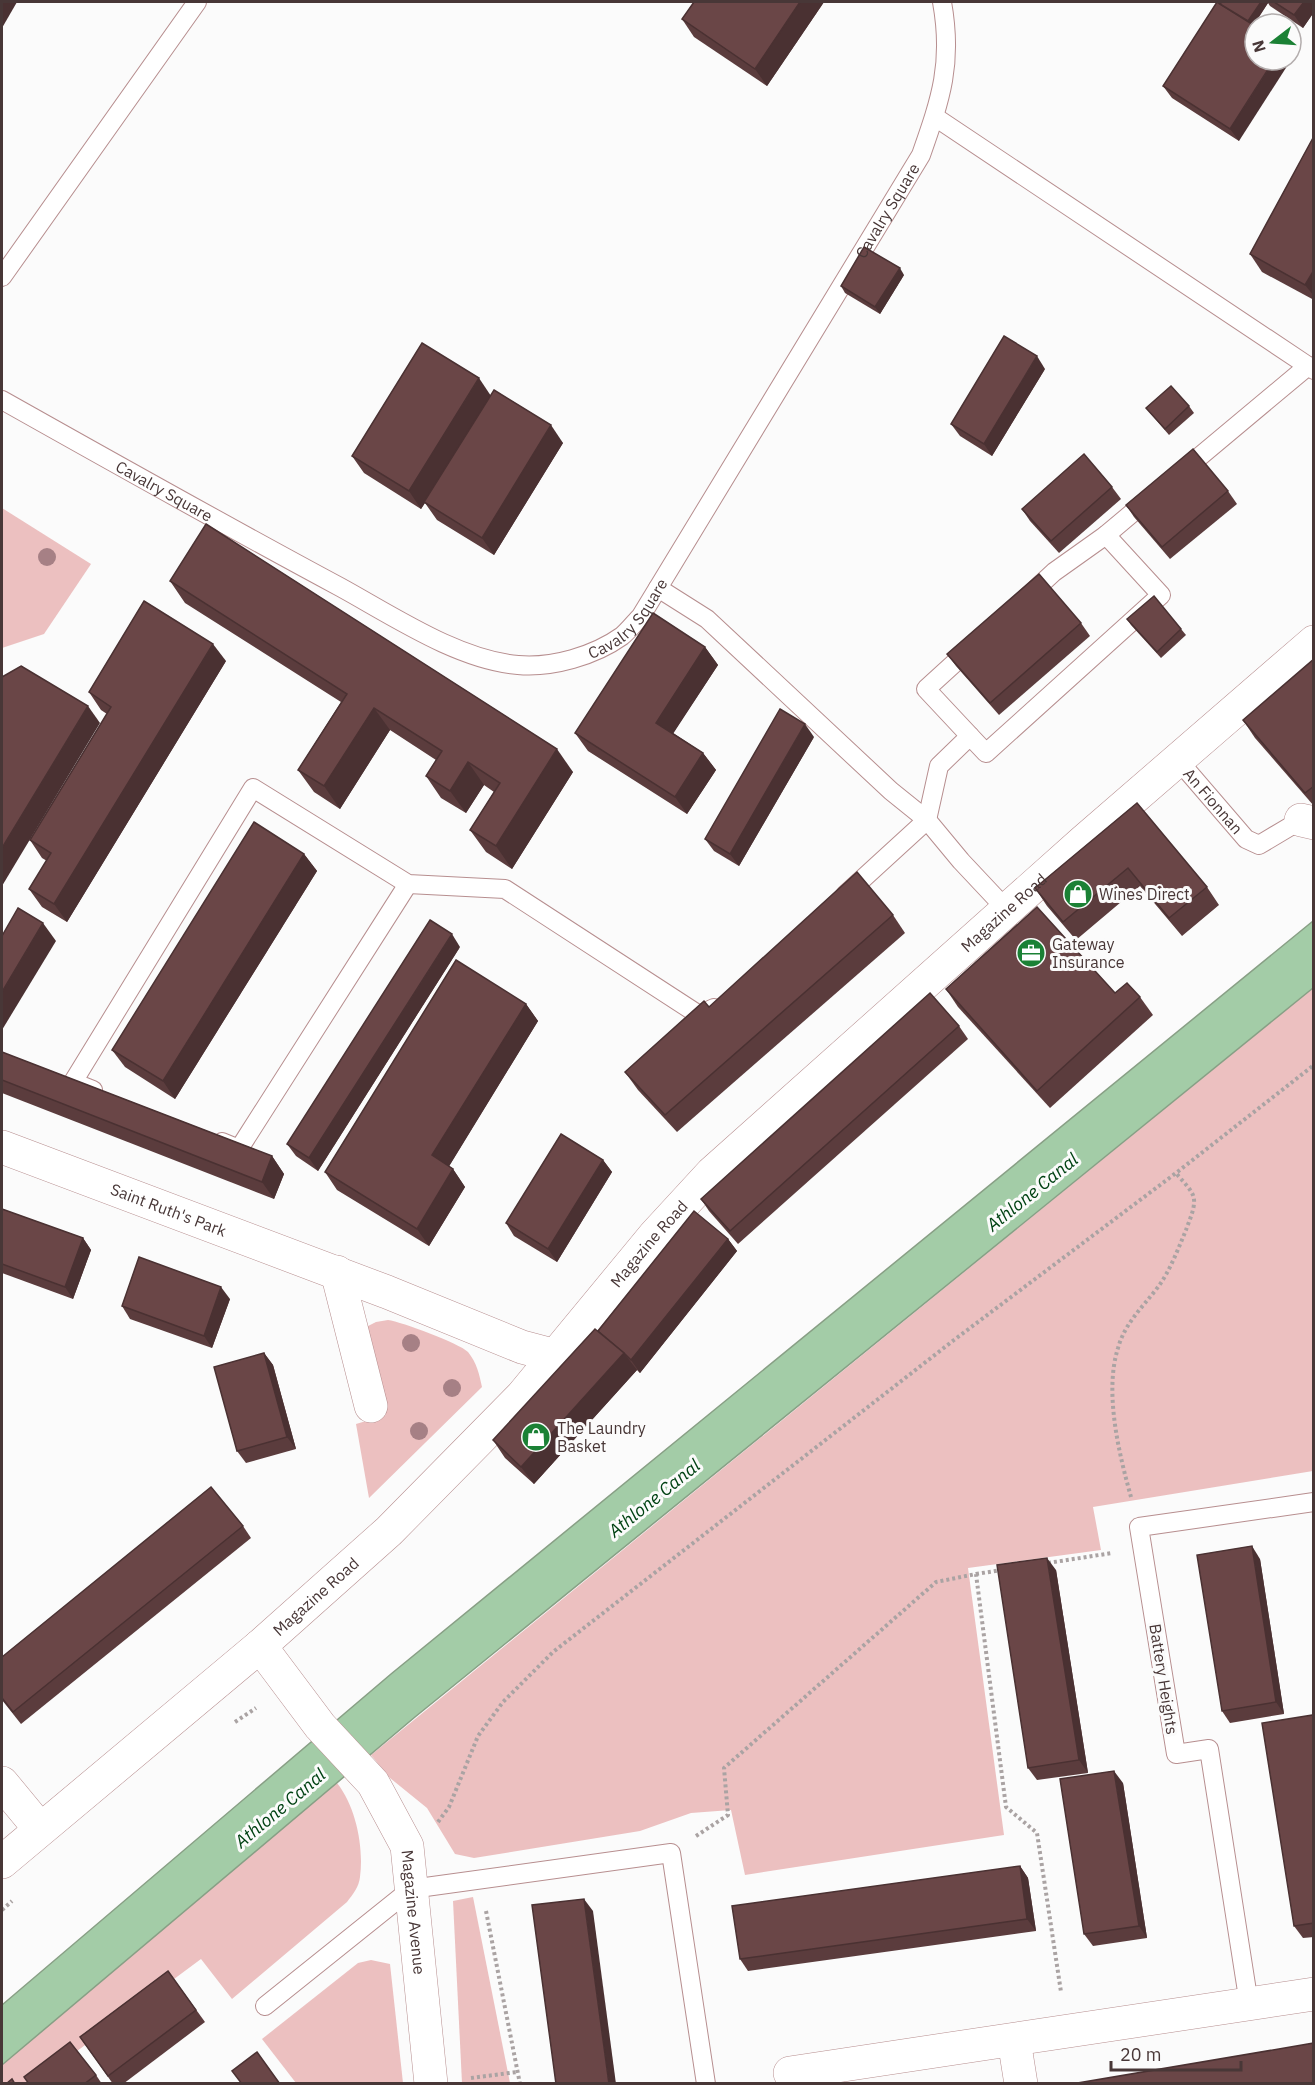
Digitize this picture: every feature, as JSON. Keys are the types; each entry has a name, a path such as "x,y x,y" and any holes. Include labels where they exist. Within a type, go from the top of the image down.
{"street":[{"name":"Magazine Road","path":"2,1862 260,1646 389,1531 522,1396 654,1236 712,1173 1007,910 1314,642"},
{"name":"Saint Ruth's Park","path":"2,1147 337,1272 522,1347 556,1356"},
{"path":"337,1272 371,1406"},
{"name":"Magazine Avenue","path":"260,1646 320,1726 373,1783 407,1846 431,2084"},
{"path":"2,1783 40,1829"},
{"path":"789,2073 1314,1994"},
{"path":"1014,2040 1021,2084"}],"lane":[{"path":"2,277 197,2"},
{"name":"Cavalry Square","path":"2,400 231,529 451,647 491,661 520,665 557,663 594,651 622,635 641,616 921,155 935,117 946,72 948,40 943,2"},
{"path":"935,117 1311,368 1106,536 1054,572 1012,611"},
{"path":"986,634 926,689 986,753 1161,595 1106,536"},
{"path":"658,588 708,619 882,782 927,820 961,861 1007,910"},
{"path":"832,907 927,820 939,765 970,736"},
{"name":"An Fionnan","path":"1178,760 1246,839 1259,845 1307,822"},
{"path":"106,1095 73,1082 252,788 408,884 505,889 699,1015 728,1002"},
{"path":"206,1136 239,1149 408,884"},
{"path":"1139,1527 1314,1502"},
{"name":"Battery Heights","path":"1139,1527 1176,1754 1209,1749 1249,2004"},
{"path":"265,2006 411,1889 671,1853 706,2084"}],"path":[{"path":"407,1846 435,1825 449,1807 465,1773 478,1736 503,1702 553,1652 954,1340 1176,1173 1314,1065"},
{"path":"1139,1527 1117,1442 1114,1376 1117,1349 1129,1321 1159,1286 1173,1260 1191,1214 1194,1200 1192,1193 1176,1173"},
{"path":"1043,1564 1143,1549"},
{"path":"671,1853 728,1815 724,1768 936,1582 1009,1569"},
{"path":"976,1574 1006,1807 1037,1833 1066,2031"},
{"path":"479,1879 520,2084"},
{"path":"466,2078 518,2072"}],"shaded area":[{"path":"2,508 91,564 44,634 2,648"},
{"path":"1313,988 1313,1471 1093,1507 1101,1550 968,1568 1004,1835 745,1875 731,1810 691,1813 640,1831 474,1858 455,1854 427,1808 390,1778 371,1755"},
{"path":"388,1320 430,1333 463,1348 476,1364 482,1387 369,1498 356,1424 386,1415 368,1344 366,1327"},
{"path":"337,1783 354,1815 361,1853 359,1881 347,1902 232,1999 201,1959 34,2083 2,2084 2,2065"},
{"path":"473,1897 510,2083 462,2083 453,1901"},
{"path":"371,1960 390,1964 403,2083 296,2083 262,2039 358,1963"}],"water":[{"name":"Athlone Canal","path":"1313,921 1313,988 415,1717 2,2065 2,2005 391,1674"}],"building":[{"path":"694,2 800,2 755,69 682,19"},
{"path":"1217,2 1243,18 1243,72 1266,72 1230,129 1163,86"},
{"path":"1222,2 1261,2 1254,12 1243,12 1243,18 1220,4"},
{"path":"1274,2 1304,2 1296,12 1289,12"},
{"path":"1314,136 1314,270 1305,285 1250,254"},
{"path":"864,247 900,268 875,307 841,286"},
{"path":"1004,336 1037,356 984,444 951,424"},
{"path":"422,343 479,378 409,491 352,456"},
{"path":"1171,386 1189,406 1165,429 1146,408"},
{"path":"494,390 551,425 482,538 424,502"},
{"path":"1193,449 1228,491 1162,547 1126,505"},
{"path":"1084,454 1112,487 1051,541 1022,509"},
{"path":"206,524 557,749 496,846 470,830 500,783 468,762 450,791 426,776 442,751 374,708 324,786 298,770 347,694 170,581"},
{"path":"1039,574 1081,623 990,703 947,654"},
{"path":"1154,596 1181,629 1157,652 1127,619"},
{"path":"144,601 213,644 54,904 29,889 51,853 30,840 111,707 89,692"},
{"path":"653,613 705,647 656,723 703,753 675,797 575,733"},
{"path":"1314,659 1314,786 1305,793 1243,720"},
{"path":"21,666 88,706 2,848 2,677"},
{"path":"780,709 805,724 730,854 705,839"},
{"path":"1137,803 1207,887 1169,918 1128,868 1063,922 1035,888"},
{"path":"254,822 304,854 163,1081 112,1050"},
{"path":"857,872 893,915 665,1115 625,1072 704,1001 709,1007"},
{"path":"1037,907 1115,993 1127,983 1140,997 1037,1091 946,989"},
{"path":"18,908 43,923 2,992 2,936"},
{"path":"430,920 452,934 309,1158 287,1144"},
{"path":"456,960 526,1004 432,1155 453,1169 417,1229 325,1172"},
{"path":"930,993 959,1026 730,1231 701,1199"},
{"path":"2,1052 272,1156 262,1182 2,1080"},
{"path":"561,1134 603,1160 548,1249 506,1223"},
{"path":"2,1209 83,1238 65,1287 2,1264"},
{"path":"694,1211 728,1239 631,1360 598,1331"},
{"path":"139,1257 221,1287 204,1336 122,1306"},
{"path":"595,1329 624,1353 521,1467 493,1440"},
{"path":"264,1353 287,1437 237,1451 214,1367"},
{"path":"211,1487 243,1526 13,1712 2,1698 2,1657"},
{"path":"1252,1546 1276,1702 1222,1711 1197,1555"},
{"path":"1047,1558 1079,1760 1028,1768 997,1565"},
{"path":"1313,1715 1314,1923 1294,1926 1262,1723"},
{"path":"1114,1771 1139,1926 1084,1934 1060,1779"},
{"path":"1020,1866 1027,1919 740,1959 732,1906"},
{"path":"584,1899 609,2084 556,2084 532,1905"},
{"path":"168,1971 196,2010 108,2076 80,2037"},
{"path":"70,2042 96,2075 84,2084 29,2084 24,2077"},
{"path":"1314,2043 1314,2084 1078,2084 1078,2083"},
{"path":"257,2052 280,2084 242,2084 232,2071"}],"place":[{"name":"Wines Direct","path":"1078,894"},
{"name":"Gateway Insurance","path":"1031,953"},
{"name":"The Laundry Basket","path":"536,1437"}]}
